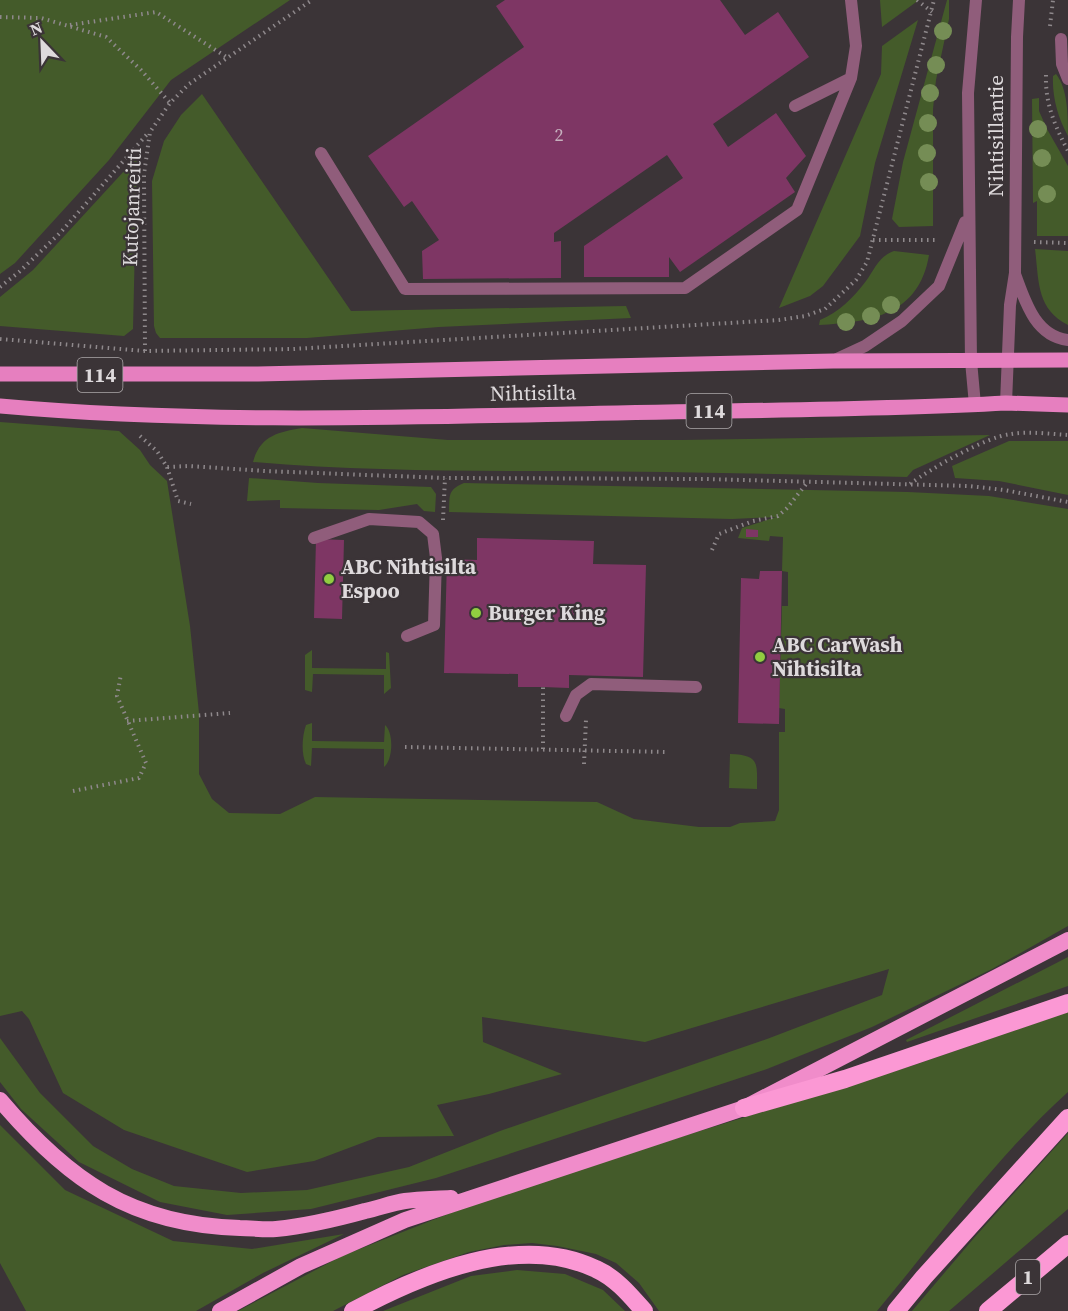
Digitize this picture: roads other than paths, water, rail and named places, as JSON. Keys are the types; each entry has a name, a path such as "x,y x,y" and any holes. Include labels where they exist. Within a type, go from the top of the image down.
{"highway":[{"path":"744,1108 1068,940"},
{"path":"220,1311 301,1266 405,1220 744,1108 845,1079 1068,1003"},
{"path":"0,1100 58,1160 97,1190 136,1209 176,1222 218,1227 275,1229 335,1219 405,1201 472,1197"},
{"path":"896,1311 1068,1118"},
{"name":"1","path":"988,1311 1068,1244"},
{"path":"353,1311 414,1280 459,1266 501,1256 537,1255 570,1259 598,1270 626,1290 644,1311"}],"main road":[{"name":"Nihtisilta","path":"0,374 133,375 833,361 1068,360"},
{"name":"Nihtisilta","path":"0,406 225,418 443,416 1006,403 1068,405"}],"street":[{"path":"321,153 405,289 685,288 797,210 850,78 856,46 851,0"},
{"name":"Nihtisillantie","path":"975,405 971,361 968,93 976,0"},
{"name":"Nihtisillantie","path":"1006,403 1010,305 1015,273 1019,0"},
{"path":"1061,39 1062,64 1068,79"},
{"path":"795,106 850,78"},
{"name":"Nihtisillantie","path":"833,361 865,346 902,321 939,286 968,216"},
{"name":"Nihtisillantie","path":"1015,273 1030,313 1044,330 1058,339 1068,340"},
{"path":"314,538 369,519 419,522 433,534 436,558 434,625 407,636"},
{"path":"566,716 576,695 591,684 696,687"}],"place":[{"name":"ABC Nihtisilta Espoo","path":"329,579"},
{"name":"Burger King","path":"476,613"},
{"name":"ABC CarWash Nihtisilta","path":"760,657"}]}
